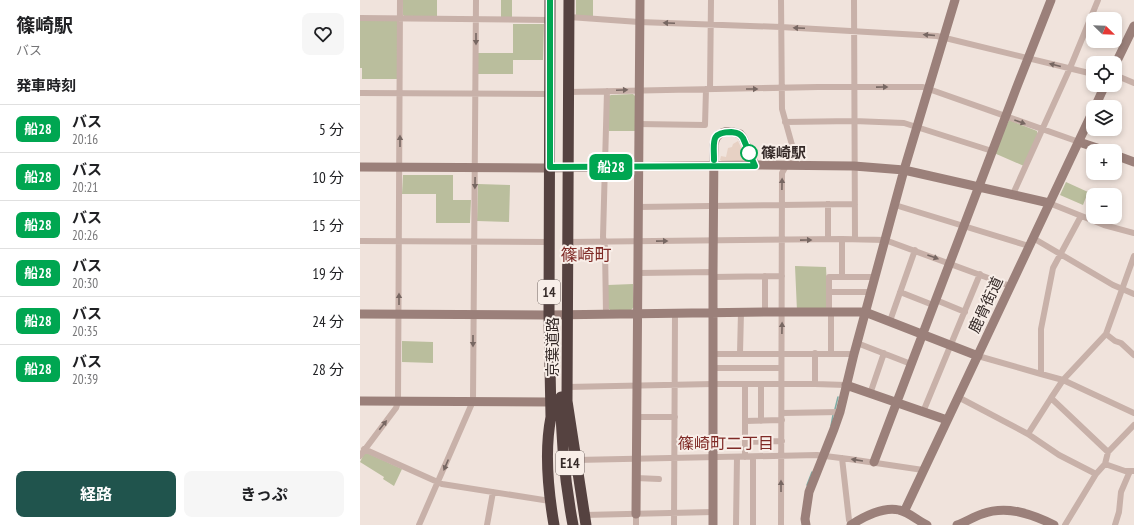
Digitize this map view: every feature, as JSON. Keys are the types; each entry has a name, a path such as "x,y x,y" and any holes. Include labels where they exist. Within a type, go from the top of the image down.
{"highway":[{"name":"京葉道路","path":"550,0 549,315 551,417 548,433 550,501 554,525"},
{"name":"京葉道路","path":"556,0 555,414 559,474 566,525"},
{"name":"京葉道路","path":"563,0 562,425 565,473 573,525"},
{"name":"京葉道路","path":"569,0 567,401 583,522"},
{"name":"E14","path":"567,401 569,451 574,493 583,522"},
{"name":"E14","path":"551,417 553,475 560,525"}],"street":[{"path":"360,456 396,408 398,402 400,0"},
{"path":"419,525 473,401 476,0"},
{"path":"636,525 640,0"},
{"path":"638,124 705,126 708,89 711,0"},
{"path":"781,0 782,108 792,145 791,157 782,173 781,204 781,525"},
{"path":"854,0 855,239"},
{"path":"806,525 805,520 809,492 840,412 865,312 904,170 918,128 955,0"},
{"path":"874,462 1005,116 1051,0"},
{"path":"1013,194 1070,68 1098,0"},
{"path":"569,17 640,22 907,33 944,37 1086,72"},
{"path":"360,18 550,20"},
{"path":"1121,56 1131,41 1134,26"},
{"path":"1122,78 1134,83"},
{"path":"569,92 920,87 1086,144"},
{"path":"606,314 604,242 607,91"},
{"path":"360,93 550,94"},
{"path":"785,122 854,121 904,123 992,151"},
{"name":"鹿骨街道","path":"904,512 1086,126"},
{"path":"713,525 713,206 715,140 718,134 722,132 736,132 742,136 755,166"},
{"path":"1122,157 1134,162"},
{"path":"360,167 475,168 854,166 904,170 1049,203 1104,225 1134,233"},
{"path":"828,204 828,239"},
{"path":"638,207 855,204"},
{"path":"895,205 963,226 1031,242 1061,254 1123,290 1134,294"},
{"path":"1041,374 1042,322 1053,268 1081,216"},
{"path":"567,242 828,239 885,240 1010,286"},
{"path":"842,239 842,277"},
{"path":"360,241 549,242"},
{"path":"890,321 915,250"},
{"path":"1028,434 1062,380 1106,334 1134,256"},
{"path":"638,273 782,276"},
{"path":"923,412 980,274"},
{"path":"765,276 765,312"},
{"path":"831,353 829,277 875,277"},
{"path":"829,292 871,292"},
{"path":"900,292 964,312"},
{"path":"360,314 549,315 713,312 865,312 978,356 1062,380 1134,413"},
{"path":"740,353 741,312"},
{"path":"674,525 675,313"},
{"path":"1106,334 1115,341 1121,343 1134,355"},
{"path":"857,343 911,364"},
{"path":"815,353 815,384"},
{"path":"870,394 884,353"},
{"path":"713,354 854,354"},
{"path":"713,368 782,368"},
{"path":"567,387 713,384 846,385 947,420"},
{"path":"745,384 745,457"},
{"path":"761,384 761,420"},
{"path":"958,397 1028,434 1059,455 1096,474"},
{"path":"1051,398 1108,452"},
{"path":"360,401 550,402"},
{"path":"782,413 840,412"},
{"path":"637,417 675,417"},
{"path":"745,421 782,420"},
{"path":"1065,525 1096,474 1105,464 1108,452 1134,425"},
{"path":"746,442 782,442"},
{"path":"364,449 442,484 550,501"},
{"path":"753,456 753,525"},
{"path":"576,460 824,456 918,468 923,470"},
{"path":"736,525 737,457"},
{"path":"842,458 849,520 851,525 863,518 884,511 898,510 904,512 921,524"},
{"path":"1105,464 1132,471 1121,492 1120,508 1115,525"},
{"path":"636,478 659,479"},
{"path":"487,525 493,492"},
{"path":"957,525 980,514 1002,510 1011,510 1028,514 1054,525"},
{"path":"583,522 636,514 713,512"}],"green space":[{"path":"403,0 437,0 437,17 405,17 403,15"},
{"path":"501,0 512,0 512,18 501,18"},
{"path":"576,0 593,0 593,17 576,16"},
{"path":"360,21 399,21 398,79 362,79 362,68 360,68"},
{"path":"513,24 544,24 543,60 513,60 513,74 478,74 478,53 513,53"},
{"path":"633,94 635,96 635,131 609,131 609,96"},
{"path":"1009,120 1037,131 1038,136 1024,166 994,153"},
{"path":"403,175 453,175 453,200 471,200 470,223 436,223 436,194 402,194"},
{"path":"1066,182 1086,191 1086,197 1083,205 1060,195"},
{"path":"478,184 510,185 509,222 477,221"},
{"path":"795,266 826,267 828,310 797,311"},
{"path":"633,284 634,307 631,310 610,310 608,308 608,285"},
{"path":"402,341 433,342 433,363 402,362"},
{"path":"365,452 402,469 394,486 383,479 384,477 360,462"}],"shaded area":[{"path":"738,141 747,160 744,162 724,162 720,160 721,156 726,157 728,148 732,147 733,144"}],"waterway":[{"path":"835,409 838,397"},
{"path":"831,426 833,415"},
{"path":"807,485 812,472"}],"bus line":[{"name":"船28","path":"550,0 550,167 755,166 742,136 736,132 722,132 718,134 714,145 714,160"}],"place":[{"name":"篠崎駅","path":"749,153"}],"district":[{"name":"篠崎町","path":"586,255"},
{"name":"篠崎町二丁目","path":"726,443"}]}
